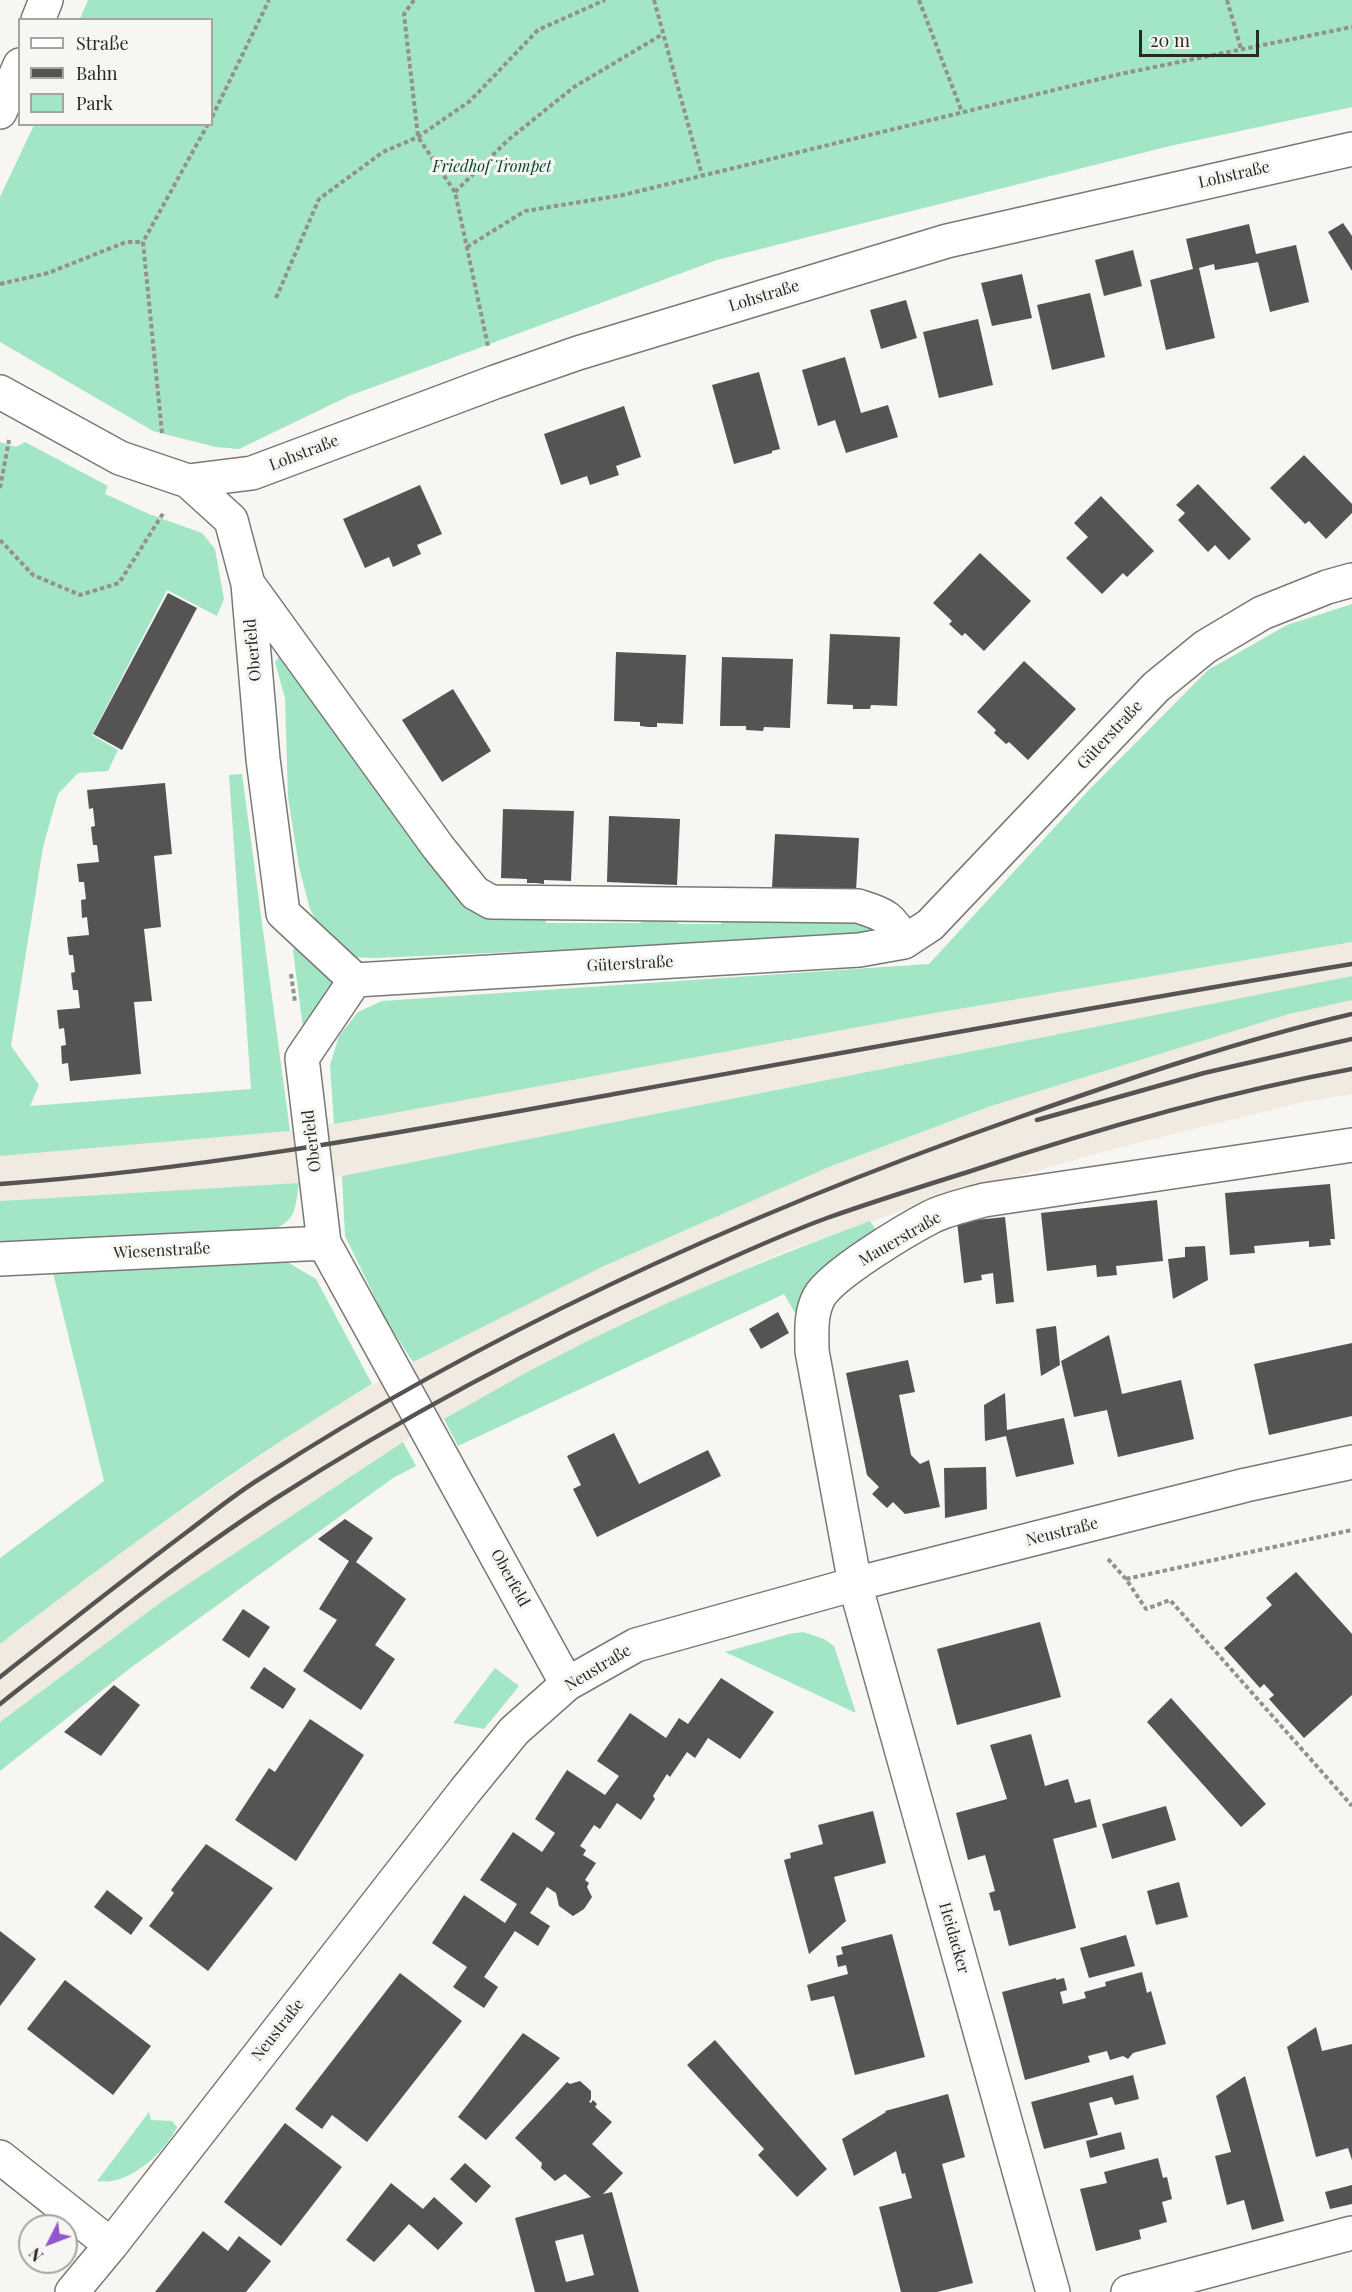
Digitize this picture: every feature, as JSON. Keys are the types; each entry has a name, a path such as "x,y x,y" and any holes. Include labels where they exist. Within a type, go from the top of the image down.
{"street":[{"path":"39,18 46,0"},
{"path":"0,112 18,69"},
{"name":"Lohstraße","path":"188,481 252,473 578,353 947,241 1352,148"},
{"name":"Oberfeld","path":"8,396 120,458 188,481 231,520 248,584 262,759 283,913 355,980 302,1058 324,1243 567,1684"},
{"name":"Güterstraße","path":"355,980 860,950 904,942 930,925 1156,687 1189,660 1262,613 1327,587 1352,580"},
{"name":"Oberfeld","path":"248,584 438,847 475,893 491,902 858,906 876,912 894,922 904,942"},
{"name":"Mauerstraße","path":"855,1584 812,1352 813,1314 819,1296 835,1279 933,1216 984,1200 1352,1144"},
{"name":"Wiesenstraße","path":"0,1258 324,1243"},
{"name":"Neustraße","path":"72,2292 465,1791 514,1731 567,1684 636,1645 855,1584 1246,1485 1352,1462"},
{"name":"Heidacker","path":"855,1584 1053,2292"},
{"path":"0,2157 111,2245"},
{"path":"1128,2292 1352,2233"}],"path":[{"path":"213,115 269,0"},
{"path":"414,0 404,14 418,137 455,192 485,324 495,382"},
{"path":"276,298 319,199 383,152 418,137 470,101 538,30 605,0"},
{"path":"654,0 702,176"},
{"path":"919,0 962,112"},
{"path":"1227,0 1241,49"},
{"path":"467,247 525,211 623,195 1120,74 1352,27"},
{"path":"455,192 508,140 574,87 663,34"},
{"path":"0,540 33,575 80,595 119,583 159,518 188,481 162,436 143,242 207,126"},
{"path":"0,284 48,273 126,242 143,242"},
{"path":"0,488 8,396"},
{"path":"290,969 295,1003"},
{"path":"1079,1528 1126,1579 1146,1609 1170,1600 1352,1806"},
{"path":"1126,1579 1352,1530"}],"shaded area":[{"path":"1352,942 1352,976 342,1176 299,1183 0,1201 0,1156 290,1131 918,1016"},
{"path":"1352,1000 1352,1094 1303,1102 1117,1148 935,1199 781,1253 630,1320 551,1359 403,1442 164,1600 0,1722 0,1644 109,1560 321,1414 413,1362 604,1266 829,1167 991,1106 1289,1014"}],"green space":[{"name":"Friedhof Trompet","path":"88,0 1352,0 1352,107 1170,146 717,260 349,396 239,449 215,447 153,431 0,342 0,197 34,126 213,126 213,18 80,18"},
{"path":"0,442 16,447 25,442 108,486 105,494 149,514 202,533 215,549 224,599 217,616 167,590 92,735 118,750 108,771 78,773 58,794 43,847 11,1046 39,1085 30,1106 251,1089 229,775 242,774 290,1131 0,1156"},
{"path":"1352,604 1352,942 918,1016 334,1124 330,1065 339,1036 358,1012 382,1001 929,964 1088,791 1208,670 1287,625"},
{"path":"281,654 468,904 546,910 546,923 641,923 643,912 677,912 678,924 721,924 724,916 870,920 874,928 864,933 699,944 375,958 351,957 323,934 310,909 299,867 288,797 285,698 275,662"},
{"path":"295,947 330,974 332,984 303,1028 293,951"},
{"path":"1352,976 1352,1000 1289,1014 991,1106 829,1167 604,1266 413,1362 387,1322 345,1236 342,1176"},
{"path":"299,1183 292,1216 282,1225 263,1234 0,1245 0,1201"},
{"path":"870,1221 878,1233 804,1297 795,1313 784,1294 458,1446 444,1419 590,1339 748,1268"},
{"path":"284,1260 316,1279 372,1384 229,1476 0,1644 0,1558 104,1481 52,1269"},
{"path":"403,1442 416,1466 393,1478 129,1669 0,1771 0,1722 164,1600"},
{"path":"803,1632 824,1639 834,1646 856,1713 725,1652"},
{"path":"495,1668 519,1686 484,1729 453,1723"},
{"path":"149,2112 151,2120 172,2121 177,2127 166,2144 150,2161 131,2174 112,2181 97,2181"}],"building":[{"path":"1343,223 1352,236 1352,271 1328,232"},
{"path":"1249,224 1256,254 1296,245 1309,302 1270,312 1258,262 1215,270 1214,264 1199,268 1215,338 1166,350 1150,280 1193,269 1186,239"},
{"path":"1133,250 1142,286 1104,296 1095,260"},
{"path":"1022,274 1032,318 992,326 981,283"},
{"path":"1090,293 1105,357 1052,370 1037,305"},
{"path":"906,300 917,338 881,349 870,310"},
{"path":"978,319 993,385 939,398 923,332"},
{"path":"845,357 861,413 888,405 898,437 846,453 835,420 818,426 802,370"},
{"path":"759,372 780,449 734,464 712,385"},
{"path":"624,406 641,457 616,466 619,475 590,485 587,476 561,485 544,434"},
{"path":"1304,455 1352,504 1352,513 1326,539 1309,521 1305,524 1270,488"},
{"path":"1198,484 1251,539 1229,560 1215,545 1208,552 1178,520 1185,513 1176,505"},
{"path":"420,485 442,534 417,545 421,554 393,567 389,557 365,568 343,519"},
{"path":"1101,496 1154,551 1127,577 1123,573 1102,594 1066,558 1088,537 1074,523"},
{"path":"980,553 1031,601 984,651 965,633 962,636 949,624 952,621 933,603"},
{"path":"168,593 197,608 122,750 93,734"},
{"path":"830,634 900,637 897,706 871,705 870,709 853,709 853,705 827,704"},
{"path":"616,652 686,655 683,724 657,723 657,727 648,727 640,726 640,722 614,721"},
{"path":"722,657 793,659 790,728 764,727 763,731 746,730 746,726 720,726"},
{"path":"1024,661 1076,709 1028,760 1009,742 1006,744 994,733 996,730 977,712"},
{"path":"453,689 491,751 442,782 402,720"},
{"path":"165,783 172,854 154,856 161,927 144,929 152,1001 134,1002 141,1074 70,1081 68,1063 62,1064 61,1046 66,1045 64,1028 59,1029 57,1010 80,1008 78,990 73,990 71,973 75,972 73,955 69,955 67,937 89,935 87,917 82,918 81,900 86,899 84,882 79,882 77,864 99,862 97,845 93,845 91,827 95,826 93,808 89,809 87,790"},
{"path":"503,809 574,811 571,881 544,880 544,884 527,883 527,879 501,878"},
{"path":"609,816 680,819 677,885 607,882"},
{"path":"775,834 859,838 856,891 772,888"},
{"path":"1330,1184 1335,1239 1330,1239 1331,1245 1309,1247 1309,1241 1254,1246 1255,1253 1230,1255 1225,1193"},
{"path":"1157,1200 1163,1261 1116,1266 1117,1275 1097,1277 1096,1265 1047,1271 1041,1213"},
{"path":"1005,1217 1014,1302 996,1304 993,1273 981,1275 982,1280 964,1283 957,1222"},
{"path":"1205,1246 1208,1280 1173,1299 1168,1259 1185,1257 1185,1247"},
{"path":"778,1312 789,1333 761,1349 749,1329"},
{"path":"1056,1326 1060,1365 1041,1376 1036,1329"},
{"path":"1109,1335 1122,1394 1181,1380 1194,1439 1118,1457 1107,1410 1074,1417 1061,1361"},
{"path":"1352,1343 1352,1416 1269,1435 1254,1364"},
{"path":"908,1360 915,1392 899,1395 911,1455 920,1464 929,1460 940,1507 905,1514 893,1502 887,1508 872,1494 879,1487 867,1475 846,1373"},
{"path":"1005,1393 1007,1430 1064,1418 1074,1464 1016,1477 1006,1436 985,1441 984,1405"},
{"path":"614,1433 639,1484 708,1450 721,1476 597,1537 573,1489 581,1485 567,1456"},
{"path":"986,1467 987,1509 945,1518 944,1468"},
{"path":"345,1519 373,1538 356,1562 406,1599 375,1645 395,1659 361,1710 303,1671 337,1620 319,1609 349,1561 318,1539"},
{"path":"1296,1572 1352,1634 1352,1695 1304,1738 1269,1699 1274,1695 1264,1684 1260,1688 1224,1648 1272,1605 1266,1598"},
{"path":"243,1609 270,1627 249,1658 222,1640"},
{"path":"1040,1622 1061,1697 957,1725 937,1649"},
{"path":"264,1667 296,1689 283,1709 250,1688"},
{"path":"721,1678 774,1712 740,1759 708,1738 695,1758 687,1752 670,1777 667,1774 653,1796 655,1799 641,1820 617,1803 600,1829 594,1825 580,1846 586,1850 583,1855 596,1863 585,1880 589,1883 587,1887 592,1897 584,1909 573,1916 559,1906 556,1893 547,1887 530,1913 550,1926 538,1946 515,1931 484,1977 498,1987 484,2008 453,1987 467,1967 432,1943 464,1895 505,1923 517,1904 480,1880 513,1832 542,1852 555,1833 535,1819 567,1770 605,1795 619,1776 597,1761 630,1713 666,1738 679,1718 688,1724"},
{"path":"114,1685 140,1705 101,1756 64,1732"},
{"path":"1171,1698 1266,1804 1241,1827 1147,1722"},
{"path":"310,1719 364,1755 296,1861 235,1820 269,1768 275,1772"},
{"path":"1031,1734 1045,1786 1068,1779 1075,1803 1090,1799 1097,1827 1053,1839 1076,1928 1009,1946 1000,1910 994,1911 989,1893 995,1891 985,1855 968,1860 956,1813 1007,1799 990,1745"},
{"path":"1166,1806 1176,1840 1112,1859 1102,1824"},
{"path":"873,1811 886,1863 834,1877 846,1921 809,1954 784,1860 791,1858 790,1853 823,1844 818,1825"},
{"path":"206,1844 273,1888 208,1971 149,1926 174,1893 171,1890"},
{"path":"1179,1882 1188,1917 1156,1925 1147,1891"},
{"path":"107,1890 143,1918 131,1935 94,1907"},
{"path":"0,1931 36,1959 0,2006"},
{"path":"892,1934 925,2057 855,2075 834,1996 811,2001 807,1985 848,1974 846,1965 838,1967 836,1956 843,1954 841,1947"},
{"path":"1126,1935 1135,1966 1089,1978 1080,1948"},
{"path":"1142,1972 1147,1993 1151,1991 1166,2044 1133,2053 1128,2059 1123,2056 1110,2060 1107,2051 1088,2056 1090,2062 1025,2080 1002,1992 1064,1978 1067,1990 1060,1992 1063,2004 1086,1998 1084,1992 1106,1986 1105,1982"},
{"path":"400,1973 462,2021 367,2142 332,2115 322,2129 295,2109"},
{"path":"65,1980 151,2046 113,2095 27,2029"},
{"path":"1316,2027 1322,2051 1352,2044 1352,2160 1348,2148 1316,2157 1287,2047"},
{"path":"523,2033 560,2058 486,2140 458,2117"},
{"path":"715,2040 827,2169 797,2197 758,2155 764,2149 687,2065"},
{"path":"1133,2075 1139,2099 1115,2105 1112,2097 1089,2103 1098,2135 1044,2149 1031,2102"},
{"path":"1245,2076 1284,2221 1252,2230 1244,2200 1227,2205 1215,2156 1231,2152 1216,2096"},
{"path":"580,2081 591,2091 589,2102 593,2100 597,2104 595,2107 612,2122 592,2144 623,2173 603,2194 612,2192 639,2292 535,2292 515,2218 591,2197 565,2174 555,2181 541,2168 542,2163 515,2138 567,2082 570,2084","holes":["583,2234 594,2275 566,2282 555,2241"]},
{"path":"948,2094 965,2157 942,2164 973,2283 937,2292 901,2292 879,2207 912,2198 905,2173 902,2174 896,2151 854,2176 842,2139 885,2111"},
{"path":"285,2123 342,2167 281,2246 224,2202"},
{"path":"1121,2132 1125,2149 1090,2158 1086,2141"},
{"path":"1158,2158 1163,2178 1167,2177 1172,2199 1162,2202 1167,2222 1139,2230 1141,2239 1096,2251 1080,2189 1107,2183 1104,2172"},
{"path":"465,2163 491,2186 476,2203 450,2179"},
{"path":"391,2183 423,2209 434,2197 463,2223 438,2250 409,2224 374,2262 346,2240"},
{"path":"1352,2185 1352,2204 1330,2209 1325,2192"},
{"path":"203,2231 228,2251 239,2236 271,2261 246,2292 155,2292"}],"railway":[{"path":"0,1184 156,1169 311,1147 1352,964"},
{"path":"0,1677 251,1484 350,1423 534,1322 724,1233 918,1154 1058,1103 1183,1062 1267,1036 1352,1014"},
{"path":"1037,1120 1204,1073 1352,1039"},
{"path":"0,1704 168,1573 273,1500 370,1440 469,1384 622,1308 788,1233 881,1200 1160,1113 1256,1089 1352,1069"}]}
